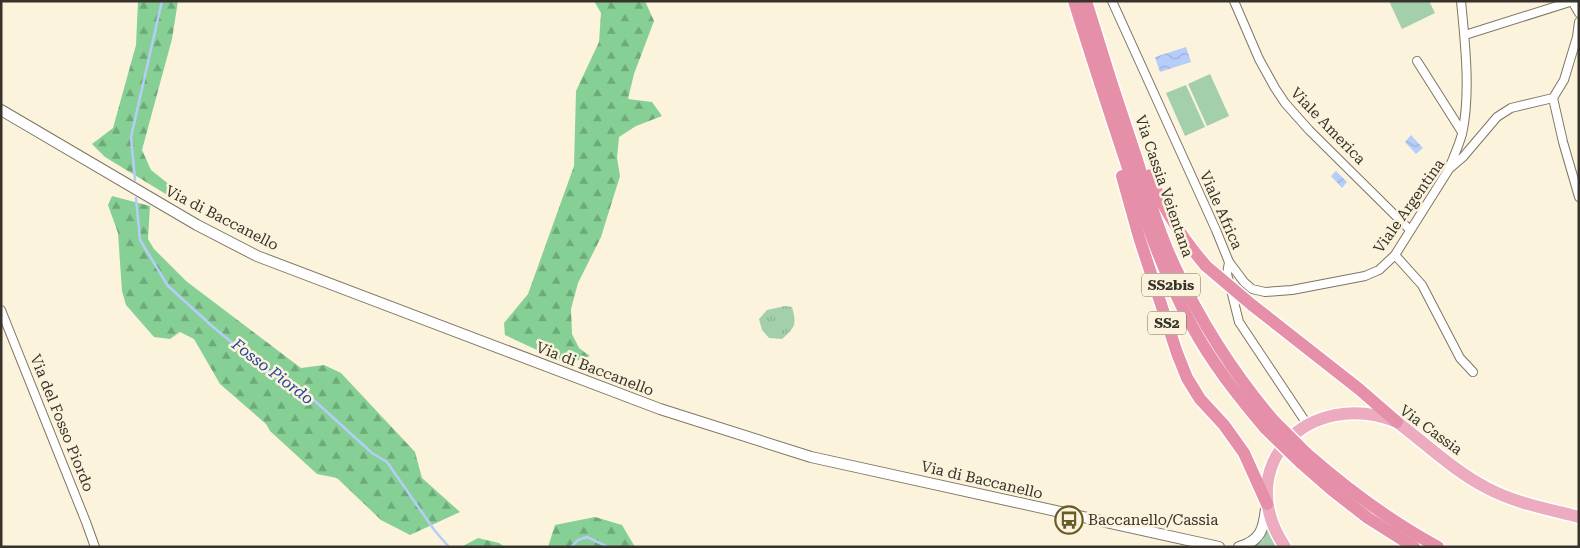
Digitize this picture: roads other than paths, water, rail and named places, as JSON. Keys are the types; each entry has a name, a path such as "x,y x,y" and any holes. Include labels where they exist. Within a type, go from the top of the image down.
{"highway":[{"name":"Via Cassia Veientana","path":"1074,1 1159,230 1175,268 1203,320 1269,424 1332,490 1368,518 1414,547"},
{"name":"Via Cassia Veientana","path":"1086,1 1106,84"},
{"name":"SS2","path":"1118,120 1141,153 1157,193 1173,224 1206,266 1252,305 1359,389 1397,422"},
{"name":"SS2","path":"1118,120 1118,161 1177,353 1187,378 1200,399 1224,425 1244,453 1267,504"},
{"name":"Via Cassia Veientana","path":"1303,458 1376,510 1438,547"}],"main road":[{"name":"Via Cassia","path":"1285,547 1274,528 1267,504 1269,479 1275,459 1286,442 1307,424 1326,416 1348,413 1383,417 1397,422 1469,478 1507,497 1579,516"}],"street":[{"name":"Viale Africa","path":"1112,1 1229,262 1227,274 1239,322 1307,424"},
{"name":"Viale America","path":"1234,1 1259,60 1274,88 1285,103 1309,130 1410,230"},
{"path":"1449,169 1462,132 1466,107 1465,35 1461,1"},
{"path":"1465,35 1573,1 1579,13"},
{"path":"1579,22 1577,37 1564,80 1553,98 1579,197"},
{"path":"1416,61 1462,132"},
{"name":"Viale Argentina","path":"1229,262 1244,282 1252,289 1265,292 1292,290 1365,276 1379,270 1395,255 1449,169 1497,117 1510,108 1553,98"},
{"name":"Via di Baccanello","path":"1,110 197,225 257,256 660,410 811,457 1219,547"},
{"path":"1395,255 1422,286 1460,358 1473,372"},
{"name":"Via del Fosso Piordo","path":"1,310 95,547"},
{"path":"1239,547 1254,540 1261,533 1267,504"}],"water":[{"path":"1186,47 1191,62 1160,72 1155,57"},
{"path":"1411,135 1423,148 1416,154 1405,142"},
{"path":"1336,171 1347,182 1342,188 1331,176"}],"waterway":[{"name":"Fosso Piordo","path":"135,180 131,137 162,1"},
{"name":"Fosso Piordo","path":"136,198 140,240 168,286 264,369 289,380 305,392 372,453 387,462 435,531 449,547"},
{"name":"Fosso Piordo","path":"571,547 578,540 587,537 608,547"}],"place":[{"name":"Baccanello/Cassia","path":"1069,520"}]}
